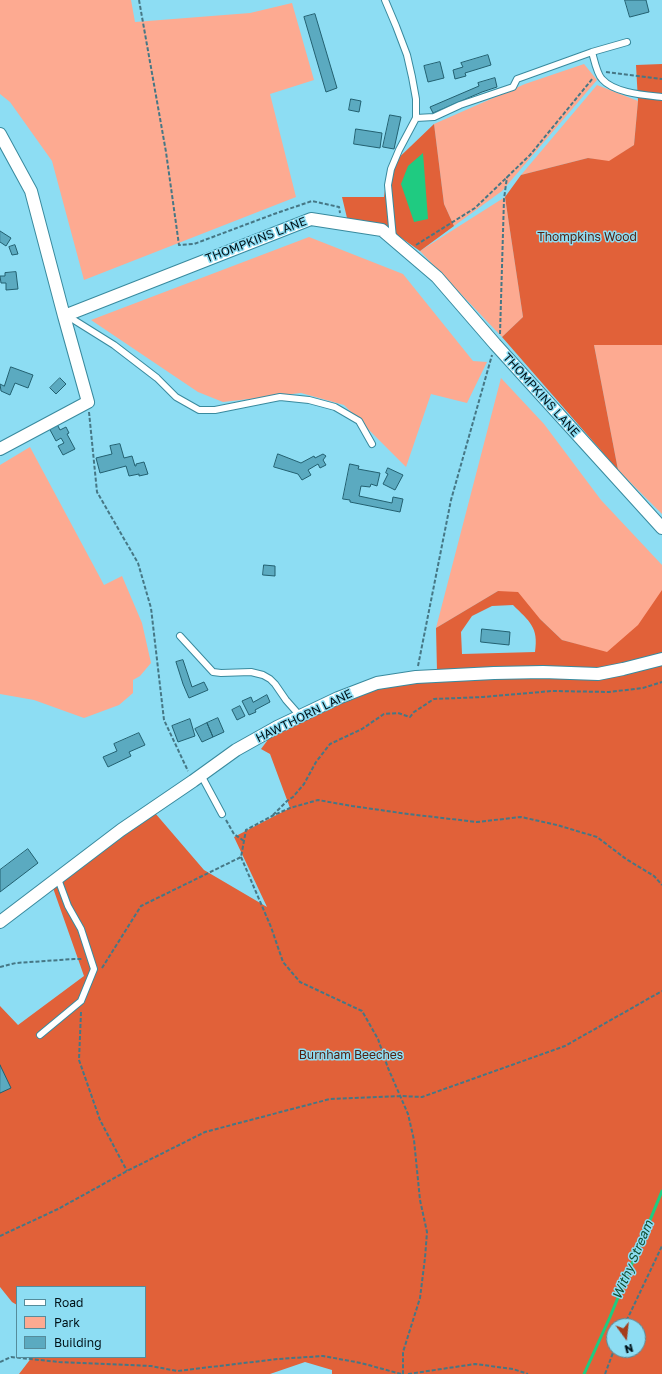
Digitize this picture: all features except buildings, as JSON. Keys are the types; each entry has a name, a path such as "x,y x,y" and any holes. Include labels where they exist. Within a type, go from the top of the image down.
{"street":[{"path":"0,134 31,191 88,402 0,449"},
{"name":"THOMPKINS LANE","path":"65,315 311,219 382,230 437,277 495,344 662,528"},
{"name":"HAWTHORN LANE","path":"0,922 121,830 236,750 277,727 301,717 338,698 377,682 416,677 536,672 598,674 662,659"}],"lane":[{"path":"384,0 407,55 414,92 416,118 391,169 388,185 394,240"},
{"path":"416,118 434,117 460,105 513,87 517,79 592,52 627,42"},
{"path":"592,52 601,78 613,87 636,94 662,97"},
{"path":"65,315 114,345 157,378 176,397 199,410 215,410 280,397 308,400 336,408 359,421 372,444"},
{"path":"180,636 213,672 221,674 251,672 270,679 301,717"},
{"path":"197,778 222,814"},
{"path":"40,1035 81,1001 94,969 81,929 68,906 58,878"}],"path":[{"path":"139,0 166,152 179,245 194,244 312,201 339,207 341,224"},
{"path":"407,251 475,208 530,155 598,71 662,79"},
{"path":"501,332 504,199 507,177"},
{"path":"416,677 451,500 495,344"},
{"path":"88,402 97,492 138,563 151,608 164,720 197,778"},
{"path":"272,816 287,800 293,797 304,784 316,762 330,744 362,729 384,714 398,713 410,718 414,712 434,699 483,697 552,691 609,692 643,688 662,682"},
{"path":"21,1358 59,1362 150,1366 177,1371 278,1359 323,1356 361,1363 402,1374 403,1352 420,1298 427,1232 420,1200 414,1140 408,1114 378,1039 362,1011 300,982 283,962 271,927 241,857 246,830 290,808 318,800 408,814 476,822 521,817 557,825 597,837 626,859 654,876 662,885"},
{"path":"222,814 234,834 244,841"},
{"path":"102,968 140,906 241,857"},
{"path":"0,967 16,963 74,959 91,960"},
{"path":"0,1236 58,1209 127,1171 205,1132 330,1099 400,1096 422,1097 565,1046 662,991"},
{"path":"81,1001 79,1060 100,1120 127,1171"},
{"path":"628,1318 662,1246"},
{"path":"0,1362 11,1357 16,1358"},
{"path":"604,1374 611,1358"},
{"path":"408,1374 475,1364 513,1369 528,1374"}],"green space":[{"path":"0,0 131,0 135,22 250,13 292,3 314,80 270,94 296,197 84,280 52,161 10,102 0,94"},
{"path":"584,64 597,80 502,191 454,226 444,204 434,124 525,84"},
{"name":"Thompkins Wood","path":"662,64 662,345 594,345 618,470 502,337 523,317 505,197 521,175 588,158 609,161 634,145 638,101 636,65"},
{"path":"597,85 638,101 634,145 609,162 588,158 521,175"},
{"path":"434,124 444,204 454,226 420,251 383,225 347,218 342,197 384,197 388,168"},
{"path":"505,197 523,317 502,337 420,251"},
{"path":"309,237 403,274 473,361 487,362 467,403 431,394 406,467 344,405 301,393 223,402 198,392 91,320"},
{"path":"594,345 662,345 662,514 618,470"},
{"path":"501,378 544,424 601,500 662,565 662,655 620,667 604,652 562,640 540,619 498,591 436,628"},
{"path":"30,447 104,585 122,576 142,623 151,663 140,676 133,680 133,693 119,705 84,718 34,700 0,694 0,465"},
{"path":"662,590 662,655 594,671 437,671 436,628 498,591 518,592 540,619 562,640 607,652 638,625","holes":["513,605 532,625 536,636 535,652 462,654 461,632 472,616 492,606"]},
{"name":"Burnham Beeches","path":"662,662 662,1374 332,1374 332,1370 305,1362 270,1374 19,1374 31,1358 146,1358 146,1286 16,1286 16,1304 12,1302 0,1287 0,1006 18,1025 84,976 53,888 155,813 204,870 267,907 234,837 290,808 270,754 261,749 267,741 267,736 364,689 394,683 536,677 597,679 630,673"}],"shaded area":[{"path":"423,153 428,219 414,222 401,184 408,166"}],"waterway":[{"name":"Withy Stream","path":"584,1374 610,1317 662,1191"}]}
